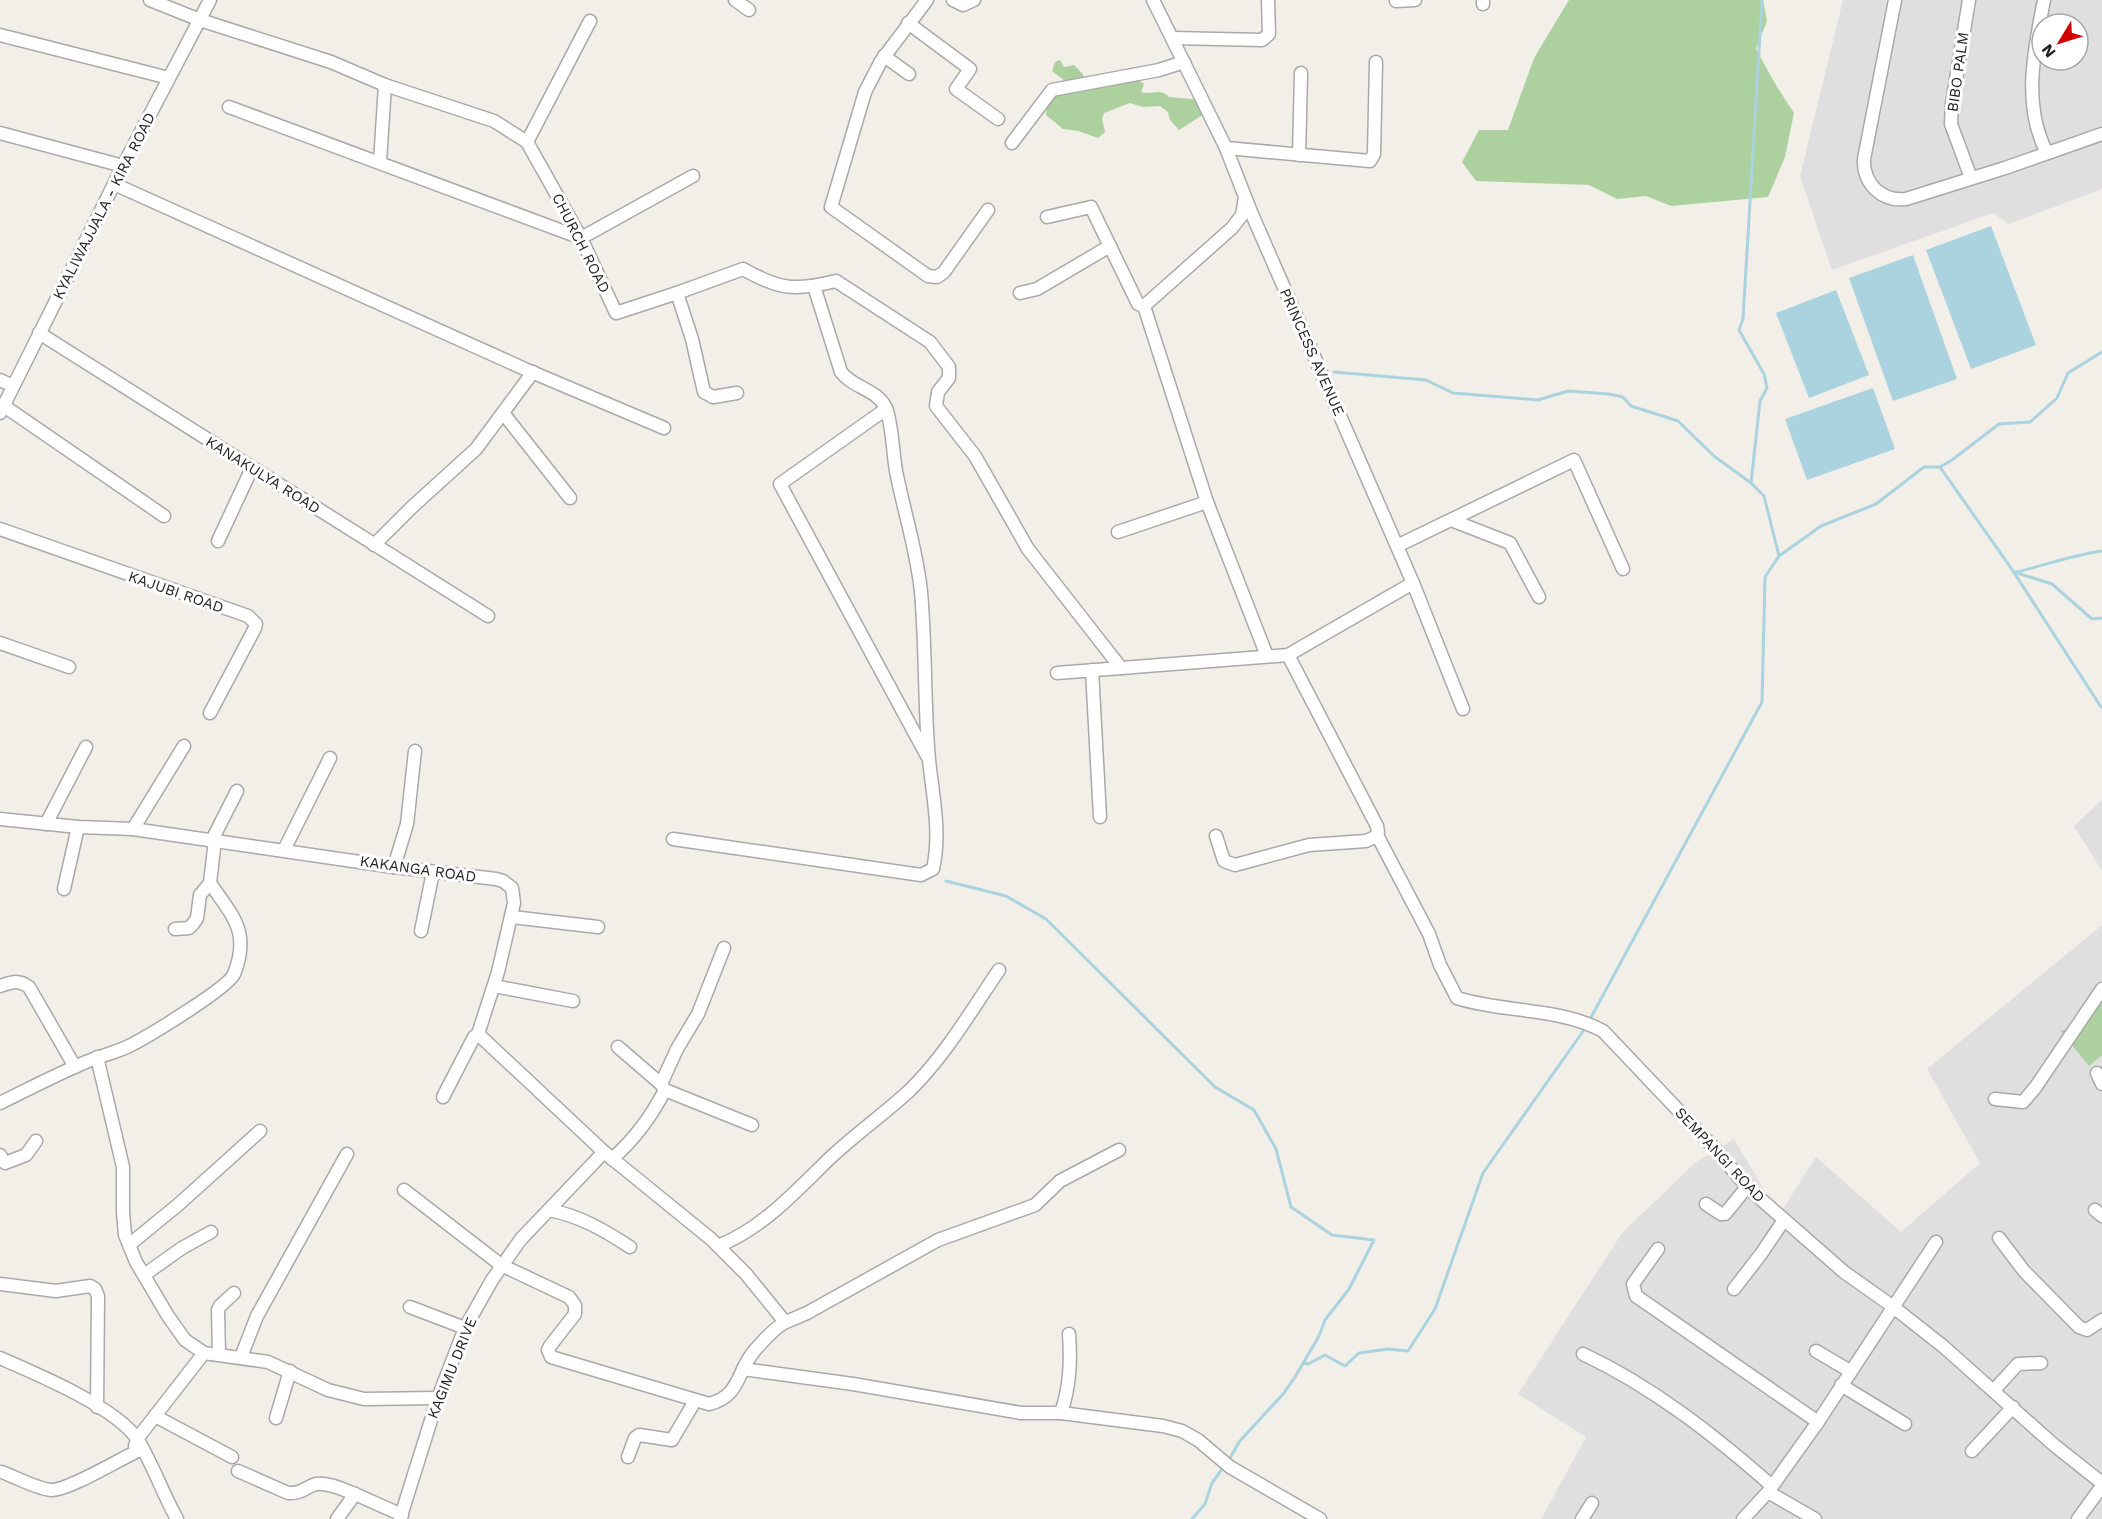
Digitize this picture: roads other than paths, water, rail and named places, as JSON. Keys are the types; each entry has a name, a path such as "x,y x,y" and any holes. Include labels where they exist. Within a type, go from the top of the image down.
{"street":[{"name":"CHURCH ROAD","path":"150,0 200,20 331,62 385,85 494,121 526,142 581,238 616,312 742,269 764,281 782,287 814,286 836,281 930,342 949,367 950,378 938,392 936,406 975,456 1028,549 1121,668"},
{"name":"KYALIWAJJALA - KIRA ROAD","path":"2,409 123,166 210,0"},
{"path":"735,0 749,10"},
{"path":"927,0 884,56 865,92 831,207 928,276 937,277 944,272 988,210"},
{"path":"953,0 963,5 974,0"},
{"name":"PRINCESS AVENUE","path":"1153,0 1226,148 1245,197 1413,583 1463,709"},
{"path":"1173,38 1262,40 1269,33 1268,0"},
{"path":"1396,1 1415,0"},
{"path":"1895,0 1864,159 1865,176 1877,191 1893,200 1906,199 2102,134"},
{"name":"BIBO PALM","path":"1969,0 1952,104 1951,124 1971,177"},
{"path":"2044,0 2033,58 2032,90 2034,116 2040,141 2047,153"},
{"path":"526,142 590,21"},
{"path":"908,22 970,69 956,89 998,119"},
{"path":"0,35 170,78"},
{"path":"884,56 909,74"},
{"path":"1012,142 1052,90 1160,70 1184,62"},
{"path":"1226,148 1365,162 1372,159 1376,62"},
{"path":"1299,155 1301,73"},
{"path":"380,162 385,85"},
{"path":"228,107 581,238 693,176"},
{"path":"0,133 123,166"},
{"path":"114,184 532,372 664,428"},
{"path":"1144,306 1232,228 1242,215 1245,197"},
{"path":"1047,218 1091,207 1138,304 1144,306"},
{"path":"1020,293 1037,289 1110,246"},
{"path":"673,839 921,875 933,869 936,855 937,820 929,759 921,591 917,561 896,471 886,409 879,397 847,379 841,372 814,286"},
{"path":"677,293 692,339 704,392 713,397 737,393"},
{"path":"1144,306 1208,502 1267,656"},
{"name":"KANAKULYA ROAD","path":"39,333 488,616"},
{"path":"374,545 476,449 532,372"},
{"path":"0,380 13,386"},
{"path":"2,409 164,516"},
{"path":"886,409 780,484 929,759"},
{"path":"503,414 570,498"},
{"path":"1397,546 1574,460 1623,569"},
{"path":"218,541 252,468"},
{"path":"1118,532 1208,502"},
{"path":"1451,520 1510,543 1539,597"},
{"name":"KAJUBI ROAD","path":"0,529 253,620 256,624 255,628 210,713"},
{"path":"1057,673 1288,655 1413,583"},
{"path":"0,643 69,667"},
{"path":"1216,836 1224,861 1235,866 1293,849 1328,843 1366,841 1377,835 1377,826 1288,655"},
{"path":"1092,670 1100,817"},
{"path":"133,829 184,746"},
{"path":"46,824 86,747"},
{"path":"394,867 408,817 416,751"},
{"path":"284,850 330,758"},
{"path":"175,929 189,928 197,918 200,895 210,883 214,840 237,791"},
{"name":"KAKANGA ROAD","path":"0,819 78,827 133,829 504,882 512,888 514,893 512,917 494,986 478,1034 474,1037 443,1097"},
{"path":"64,890 78,827"},
{"name":"SEMPANGI ROAD","path":"1377,835 1429,934 1440,965 1457,998 1479,1005 1571,1018 1603,1031 1716,1150 1747,1187 1844,1272 1944,1347 2101,1487"},
{"path":"421,932 433,872"},
{"path":"0,1103 75,1067 132,1045 220,988 233,976 240,951 240,936 235,918 210,883"},
{"path":"512,917 598,927"},
{"name":"KAGIMU DRIVE","path":"401,1517 438,1398 465,1328 501,1265 521,1239 608,1155 639,1132 653,1113 677,1049 698,1014 724,948"},
{"path":"718,1246 747,1232 770,1215 860,1131 909,1090 935,1061 999,970"},
{"path":"0,986 21,981 28,987 75,1067"},
{"path":"494,986 573,1001"},
{"path":"1995,1099 2023,1102 2035,1088 2102,989"},
{"path":"478,1034 608,1155 718,1246 746,1274 785,1322"},
{"path":"618,1047 663,1087 752,1125"},
{"path":"97,1058 123,1167 125,1234 144,1275 185,1340 204,1353 268,1362 328,1390 364,1400 438,1398"},
{"path":"129,1245 179,1204 260,1131"},
{"path":"0,1155 5,1163 22,1158 36,1141"},
{"path":"404,1190 501,1265 564,1294 575,1305 575,1314 548,1350 551,1357 709,1404 725,1398 755,1351 785,1322 807,1313 938,1240 1035,1205 1060,1181 1119,1150"},
{"path":"241,1357 257,1316 347,1154"},
{"path":"1706,1204 1721,1214 1725,1214 1747,1187"},
{"path":"549,1210 584,1220 630,1247"},
{"path":"1734,1288 1784,1220"},
{"path":"144,1275 182,1248 212,1232"},
{"path":"1999,1238 2024,1271 2079,1327 2087,1330 2102,1320"},
{"path":"1743,1519 1770,1489 1818,1422 1936,1242"},
{"path":"1658,1249 1633,1284 1636,1296 1818,1422"},
{"path":"0,1284 56,1291 90,1286 95,1289 98,1296 97,1407"},
{"path":"219,1354 218,1310 234,1293"},
{"path":"410,1307 465,1328"},
{"path":"1061,1413 1068,1390 1070,1371 1069,1334"},
{"path":"1816,1351 1850,1371"},
{"path":"2,1472 51,1490 81,1479 137,1447 155,1416 204,1353"},
{"path":"1583,1354 1633,1380 1677,1409 1738,1457 1770,1489 1815,1519"},
{"path":"0,1358 82,1396 122,1423 177,1519"},
{"path":"1994,1390 2018,1364 2041,1363"},
{"path":"743,1369 853,1384 1020,1413 1061,1413 1163,1426 1182,1431 1198,1440 1230,1467 1320,1519"},
{"path":"276,1418 290,1371"},
{"path":"1841,1385 1905,1424"},
{"path":"628,1457 635,1438 639,1435 672,1440 695,1401"},
{"path":"1972,1451 2013,1407"},
{"path":"155,1416 231,1457"},
{"path":"238,1471 288,1493 297,1494 315,1484 322,1484 355,1494 401,1517"},
{"path":"2078,1519 2101,1487"},
{"path":"337,1519 355,1494"},
{"path":"1582,1519 1592,1503"}],"water":[{"path":"1991,226 2036,345 1971,369 1926,250"},
{"path":"1913,255 1957,379 1893,401 1849,278"},
{"path":"1836,290 1869,375 1809,398 1776,313"},
{"path":"1873,388 1895,449 1807,480 1785,419"}],"waterway":[{"path":"1762,0 1743,319 1739,330 1764,374 1767,388 1760,401 1751,483 1764,496 1779,556"},
{"path":"1589,1021 1762,702 1765,577 1779,556 1821,526 1876,504 1924,467 1940,467 1952,460 1999,424 2030,422 2057,398 2068,373 2102,352"},
{"path":"1334,372 1426,380 1453,393 1538,400 1568,391 1623,397 1631,406 1678,421 1714,456 1751,483"},
{"path":"1940,467 2011,568 2101,707"},
{"path":"2017,572 2102,551"},
{"path":"2014,572 2052,584 2092,619 2102,618"},
{"path":"946,881 1006,896 1046,919 1215,1087 1254,1110 1276,1149 1291,1207 1332,1235 1374,1240 1349,1289 1325,1320 1319,1336 1295,1377 1284,1393 1239,1442 1229,1460"},
{"path":"1304,1363 1308,1364 1325,1355 1345,1366 1359,1353 1388,1349 1408,1351 1435,1309 1483,1173 1586,1027"},
{"path":"1192,1519 1205,1504 1212,1483 1225,1465"}]}
